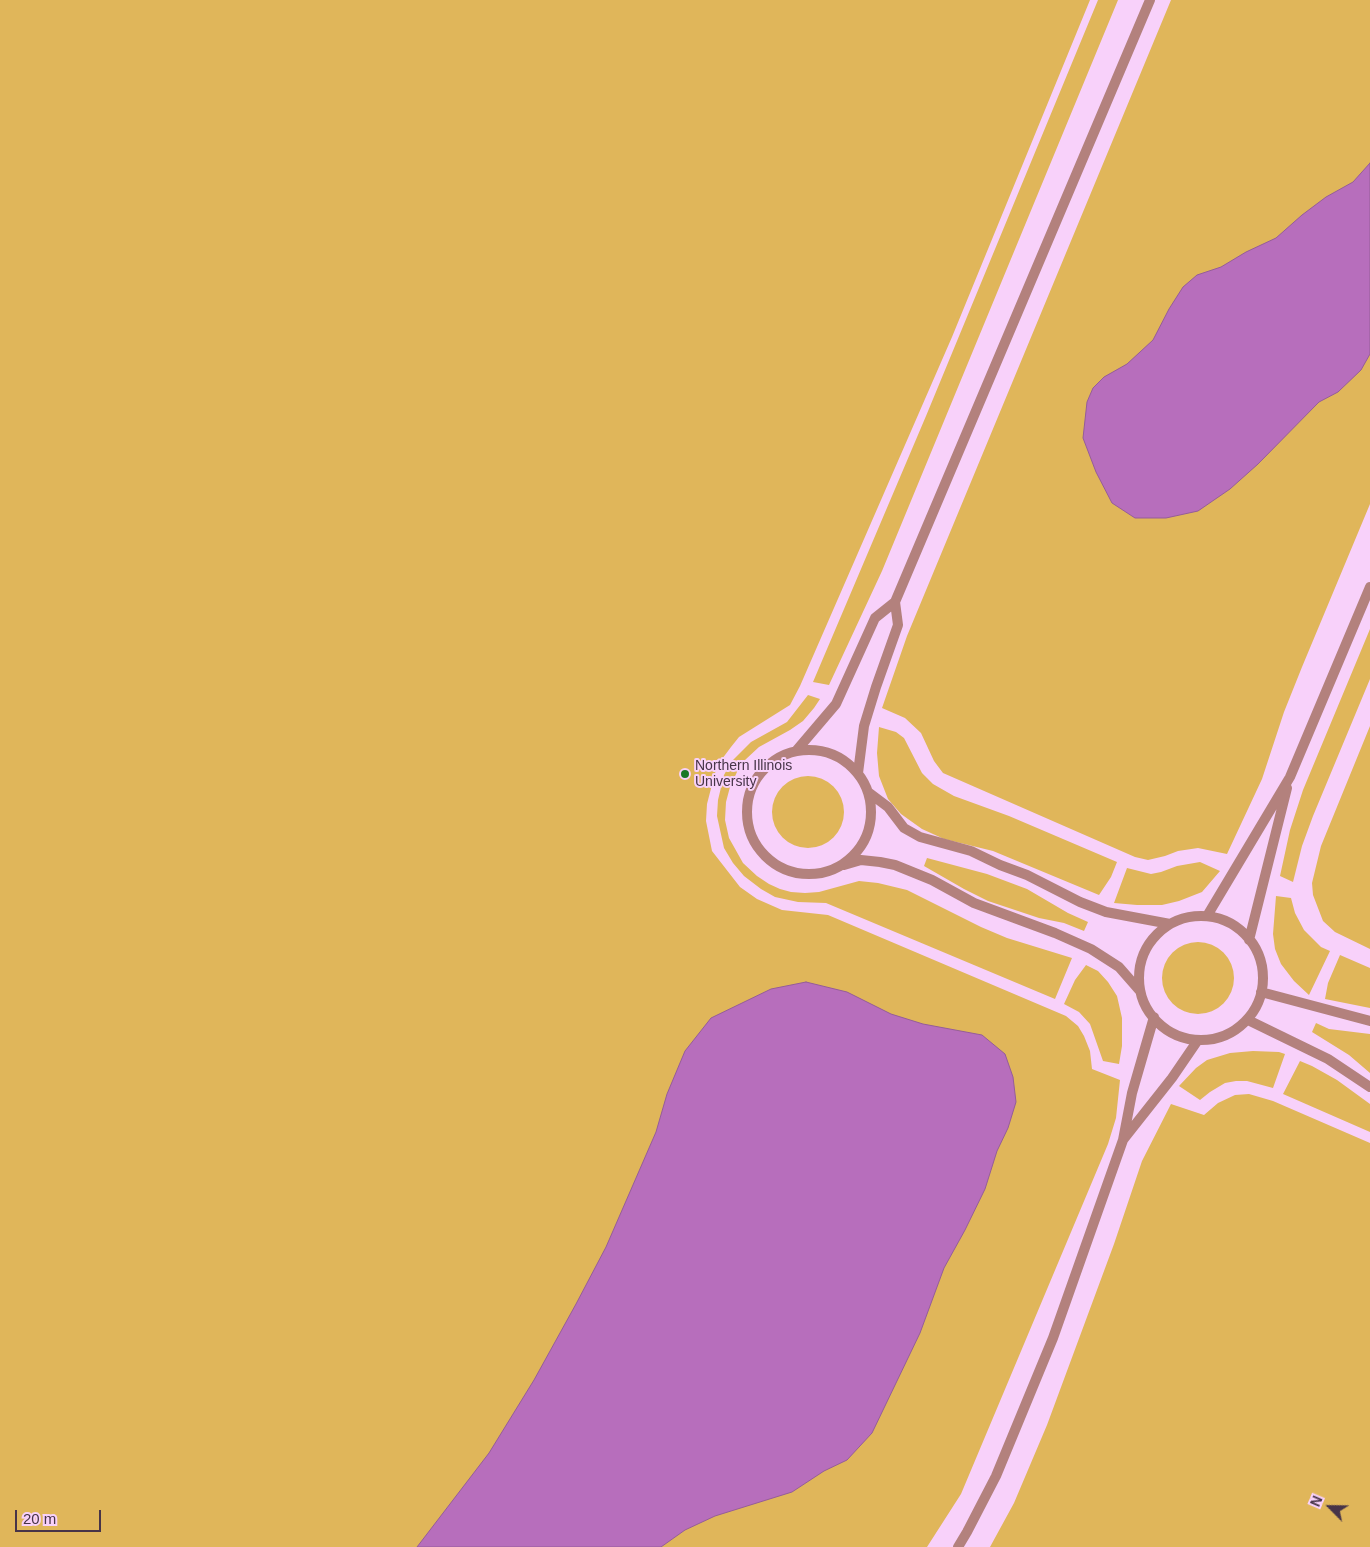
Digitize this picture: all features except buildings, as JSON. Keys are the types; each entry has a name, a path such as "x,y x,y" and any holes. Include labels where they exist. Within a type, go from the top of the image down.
{"street":[{"path":"796,751 836,704 875,618 895,602 1150,0"},
{"path":"1207,916 1290,777 1370,587"},
{"path":"858,774 864,726 898,625 895,602"},
{"path":"838,867 855,853 867,835 871,806 868,792 862,779 853,767 842,758 829,752 814,749 796,751 773,760 754,782 749,795 748,824 752,838 760,850 782,868 796,873 818,873 838,867 861,860 895,865 932,880 974,904 1055,933 1091,949 1119,967 1140,991 1148,1010 1160,1025 1177,1036 1198,1040 1220,1038 1248,1020 1261,992 1263,970 1257,950 1244,933 1226,921 1207,916 1188,917 1170,924 1156,936 1145,951 1139,970 1140,991"},
{"path":"1249,940 1290,777"},
{"path":"868,792 888,807 904,828 920,837 971,851 1042,882 1080,902 1106,912 1119,916 1170,924"},
{"path":"1261,992 1370,1021"},
{"path":"958,1547 996,1476 1053,1338 1123,1140 1132,1093 1154,1017"},
{"path":"1248,1020 1328,1059 1370,1086"},
{"path":"1123,1140 1172,1078 1198,1040"}],"shaded area":[{"name":"Northern Illinois University","path":"0,0 1090,0 952,337 800,686 790,705 739,737 731,747 715,773 707,804 706,821 712,851 740,887 757,899 782,910 828,915 1066,1016 1078,1026 1084,1036 1090,1051 1092,1069 1120,1080 1116,1118 1108,1144 961,1494 927,1547 0,1547"},
{"path":"1098,0 1118,0 882,571 829,685 813,682 926,416"},
{"path":"1171,0 1370,0 1370,504 1284,712 1262,779 1227,854 1198,848 1178,851 1148,860 1135,857 943,773 934,761 921,733 905,718 882,708 907,636"},
{"path":"1370,163 1370,354 1361,370 1338,392 1319,402 1258,464 1230,489 1198,511 1166,518 1135,518 1112,503 1096,472 1083,438 1087,402 1093,388 1104,377 1127,364 1153,340 1183,287 1197,275 1221,267 1246,252 1276,238 1326,197 1353,182"},
{"path":"1370,629 1370,679 1313,816 1302,846 1293,882 1280,876 1290,830 1303,790"},
{"path":"808,695 820,699 803,721 759,747 745,760 730,787 726,802 725,820 729,838 743,863 769,884 791,892 819,892 859,881 878,883 907,890 1007,938 1072,958 1055,999 826,903 798,902 775,897 744,876 733,863 724,848 717,816 718,800 724,775 731,762 751,742 787,722"},
{"path":"1370,726 1370,949 1335,932 1323,921 1313,895 1312,883 1321,846"},
{"path":"879,727 896,732 904,738 922,773 933,784 954,796 1009,816 1117,862 1111,877 1099,895 993,851 944,839 922,829 901,814 888,799 879,776 877,753"},
{"path":"808,776 828,782 838,792 844,812 838,832 828,842 808,848 788,842 778,832 772,812 778,792 788,782"},
{"path":"927,858 987,874 1027,889 1068,913 1088,922 1084,931 1064,923 1039,918 988,901 924,866"},
{"path":"1200,862 1220,871 1202,892 1162,905 1114,903 1127,868 1151,874 1177,866"},
{"path":"1276,896 1291,898 1295,913 1304,930 1321,947 1330,951 1309,995 1294,981 1281,964 1275,949 1273,934"},
{"path":"1198,942 1218,948 1228,958 1234,978 1228,998 1218,1008 1198,1014 1178,1008 1168,998 1162,978 1168,958 1178,948"},
{"path":"1340,955 1370,968 1370,1008 1325,999 1328,983"},
{"path":"1086,965 1098,971 1117,996 1122,1018 1122,1046 1119,1064 1103,1061 1090,1024 1079,1012 1064,1004 1075,980"},
{"path":"806,982 847,992 891,1014 923,1024 982,1035 1005,1054 1013,1077 1016,1102 985,1189 944,1268 920,1333 872,1433 847,1460 824,1471 792,1492 715,1516 685,1530 661,1547 417,1547 489,1453 534,1380 576,1304 606,1247 656,1132 667,1094 685,1051 711,1018 771,989"},
{"path":"1316,1023 1329,1029 1370,1034 1370,1073 1349,1055 1312,1032"},
{"path":"1253,1051 1285,1054 1273,1088 1247,1081 1236,1081 1225,1083 1200,1100 1179,1086 1196,1068 1207,1060 1230,1053"},
{"path":"1300,1061 1337,1080 1370,1104 1370,1132 1283,1094"},
{"path":"1249,1094 1273,1101 1370,1143 1370,1547 990,1547 1014,1503 1047,1425 1114,1244 1142,1161 1171,1104 1204,1115 1218,1103 1235,1095"}],"place":[{"name":"Northern Illinois University","path":"685,774"}]}
